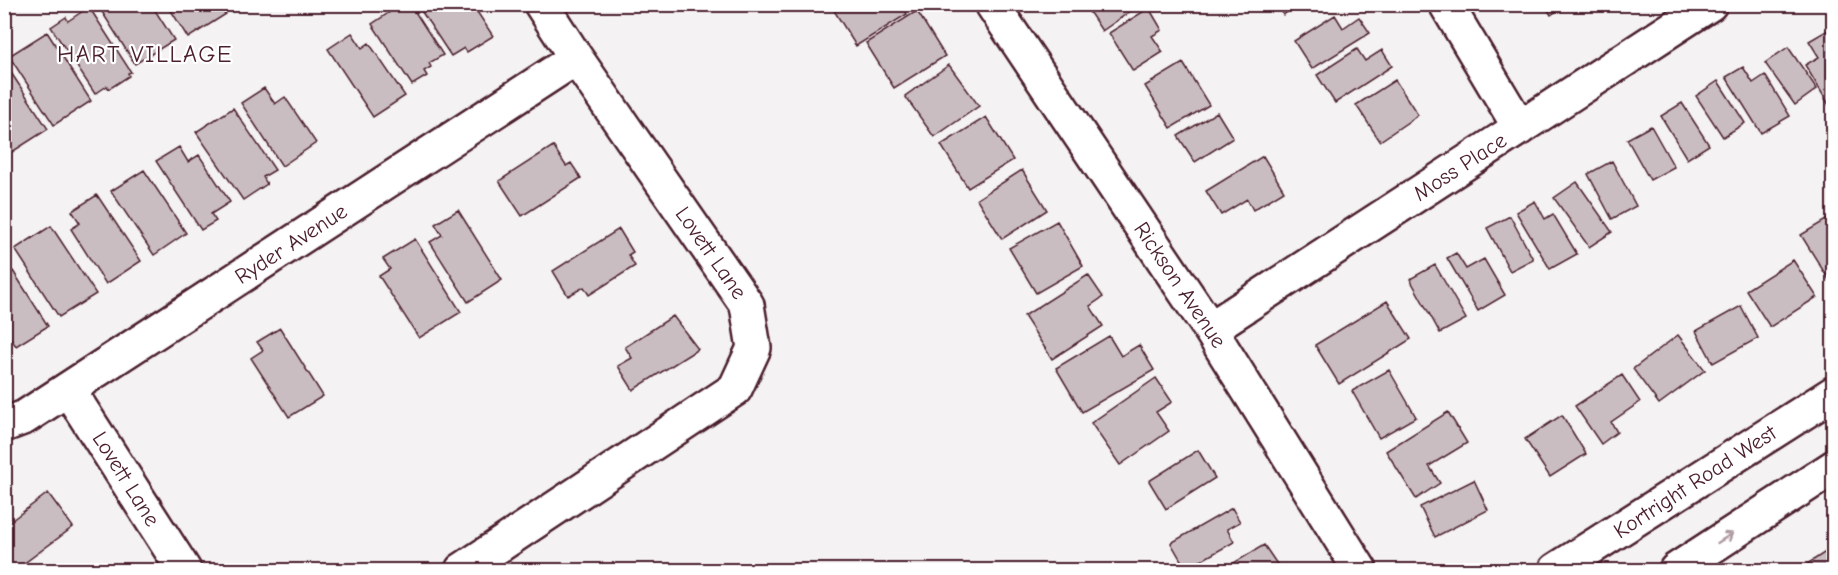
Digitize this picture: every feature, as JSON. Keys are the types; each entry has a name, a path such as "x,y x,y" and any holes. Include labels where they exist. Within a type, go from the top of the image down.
{"street":[{"name":"Lovett Lane","path":"462,570 735,389 754,348 747,305 541,4"},
{"name":"Rickson Avenue","path":"992,4 1210,329 1360,570"},
{"path":"1446,4 1520,128"},
{"name":"Moss Place","path":"1210,329 1710,4"},
{"name":"Ryder Avenue","path":"4,425 26,417 576,58"},
{"name":"Lovett Lane","path":"68,389 184,570"},
{"name":"Kortright Road West","path":"1556,570 1833,393"},
{"path":"1676,570 1833,467"}],"building":[{"path":"97,4 151,4 174,40 135,64"},
{"path":"167,4 219,4 226,14 188,38"},
{"path":"402,4 410,4 443,55 429,63 431,67 424,71 427,76 412,85 372,24"},
{"path":"420,4 472,4 493,36 467,52 464,48 451,56 418,6"},
{"path":"830,4 901,4 907,14 856,46"},
{"path":"1084,4 1137,4 1138,6 1102,31"},
{"path":"1277,4 1300,4 1283,15"},
{"path":"1544,4 1567,4 1551,15"},
{"path":"89,7 131,72 128,73 129,76 109,89 107,86 95,94 51,27 66,17 68,21"},
{"path":"1149,8 1162,30 1152,36 1163,52 1133,71 1109,33"},
{"path":"917,11 945,56 894,88 866,43"},
{"path":"1335,15 1343,28 1359,17 1370,33 1312,69 1294,41"},
{"path":"1828,30 1834,40 1834,109 1832,110 1805,65 1819,57 1809,41"},
{"path":"47,32 91,101 54,125 9,56"},
{"path":"352,33 362,48 369,43 405,96 373,117 328,49"},
{"path":"1788,47 1817,89 1795,105 1765,63"},
{"path":"1357,49 1365,61 1382,50 1392,66 1335,103 1317,75"},
{"path":"4,62 48,129 12,152 4,141"},
{"path":"1183,63 1209,105 1171,128 1145,86"},
{"path":"949,65 979,106 934,137 905,96"},
{"path":"1743,67 1753,83 1765,75 1790,116 1761,133 1726,77"},
{"path":"1395,80 1418,115 1380,141 1356,105"},
{"path":"1718,81 1745,123 1723,137 1696,96"},
{"path":"264,88 275,104 285,97 316,143 282,166 241,103"},
{"path":"1682,103 1709,145 1687,159 1661,116"},
{"path":"233,108 275,170 263,177 267,184 243,200 196,132"},
{"path":"1217,112 1233,138 1195,162 1178,136"},
{"path":"986,117 1013,160 968,188 941,145"},
{"path":"1651,126 1674,167 1650,180 1627,139"},
{"path":"553,146 566,166 571,163 581,178 522,216 499,181"},
{"path":"179,147 188,162 199,155 230,202 211,214 216,221 201,230 156,161"},
{"path":"1263,156 1284,191 1253,210 1247,199 1221,215 1206,191"},
{"path":"1612,161 1636,206 1612,219 1588,174"},
{"path":"144,170 186,233 154,255 111,191"},
{"path":"1022,170 1047,210 1002,239 977,199"},
{"path":"1577,182 1612,232 1589,247 1554,198"},
{"path":"97,195 141,261 106,284 71,229 80,223 72,211"},
{"path":"1535,201 1545,219 1553,214 1577,254 1550,269 1516,212"},
{"path":"458,210 502,280 468,302 430,242 442,235 435,224"},
{"path":"1834,215 1834,288 1801,235"},
{"path":"1510,216 1533,259 1510,271 1487,228"},
{"path":"1057,221 1083,266 1036,293 1009,248"},
{"path":"51,226 96,294 59,317 15,249"},
{"path":"619,229 633,252 628,255 635,266 589,295 584,287 568,296 553,271"},
{"path":"415,239 461,312 419,338 379,276 390,269 383,259"},
{"path":"1456,253 1466,269 1484,259 1505,295 1478,311 1447,258"},
{"path":"1793,260 1817,297 1770,327 1746,290"},
{"path":"1435,265 1466,319 1440,333 1410,279"},
{"path":"13,271 48,326 16,346 4,329 4,276"},
{"path":"1088,275 1103,297 1090,306 1103,326 1052,359 1024,316"},
{"path":"1387,301 1411,339 1339,384 1315,345"},
{"path":"1741,306 1758,338 1713,363 1696,331"},
{"path":"673,316 698,349 633,390 618,366 632,358 625,347"},
{"path":"280,328 323,396 289,417 251,358 263,350 257,342"},
{"path":"1678,335 1705,370 1659,404 1633,369"},
{"path":"1109,336 1121,356 1139,345 1154,370 1082,412 1056,368"},
{"path":"1389,370 1416,417 1379,438 1352,391"},
{"path":"1622,375 1640,402 1611,422 1617,432 1601,444 1575,406"},
{"path":"1156,378 1172,402 1156,412 1169,431 1120,465 1091,423"},
{"path":"1448,412 1467,443 1429,466 1440,483 1416,499 1386,451"},
{"path":"1562,415 1586,454 1550,477 1525,439"},
{"path":"1198,450 1215,478 1166,509 1149,481"},
{"path":"1474,480 1488,510 1435,537 1420,507"},
{"path":"48,493 73,527 15,570 4,570 4,526"},
{"path":"1232,508 1240,522 1227,529 1234,542 1186,569 1171,543"},
{"path":"1264,545 1281,570 1222,570"},
{"path":"1827,551 1834,561 1834,570 1798,570"}],"district":[{"name":"HART VILLAGE","path":"145,54"}]}
